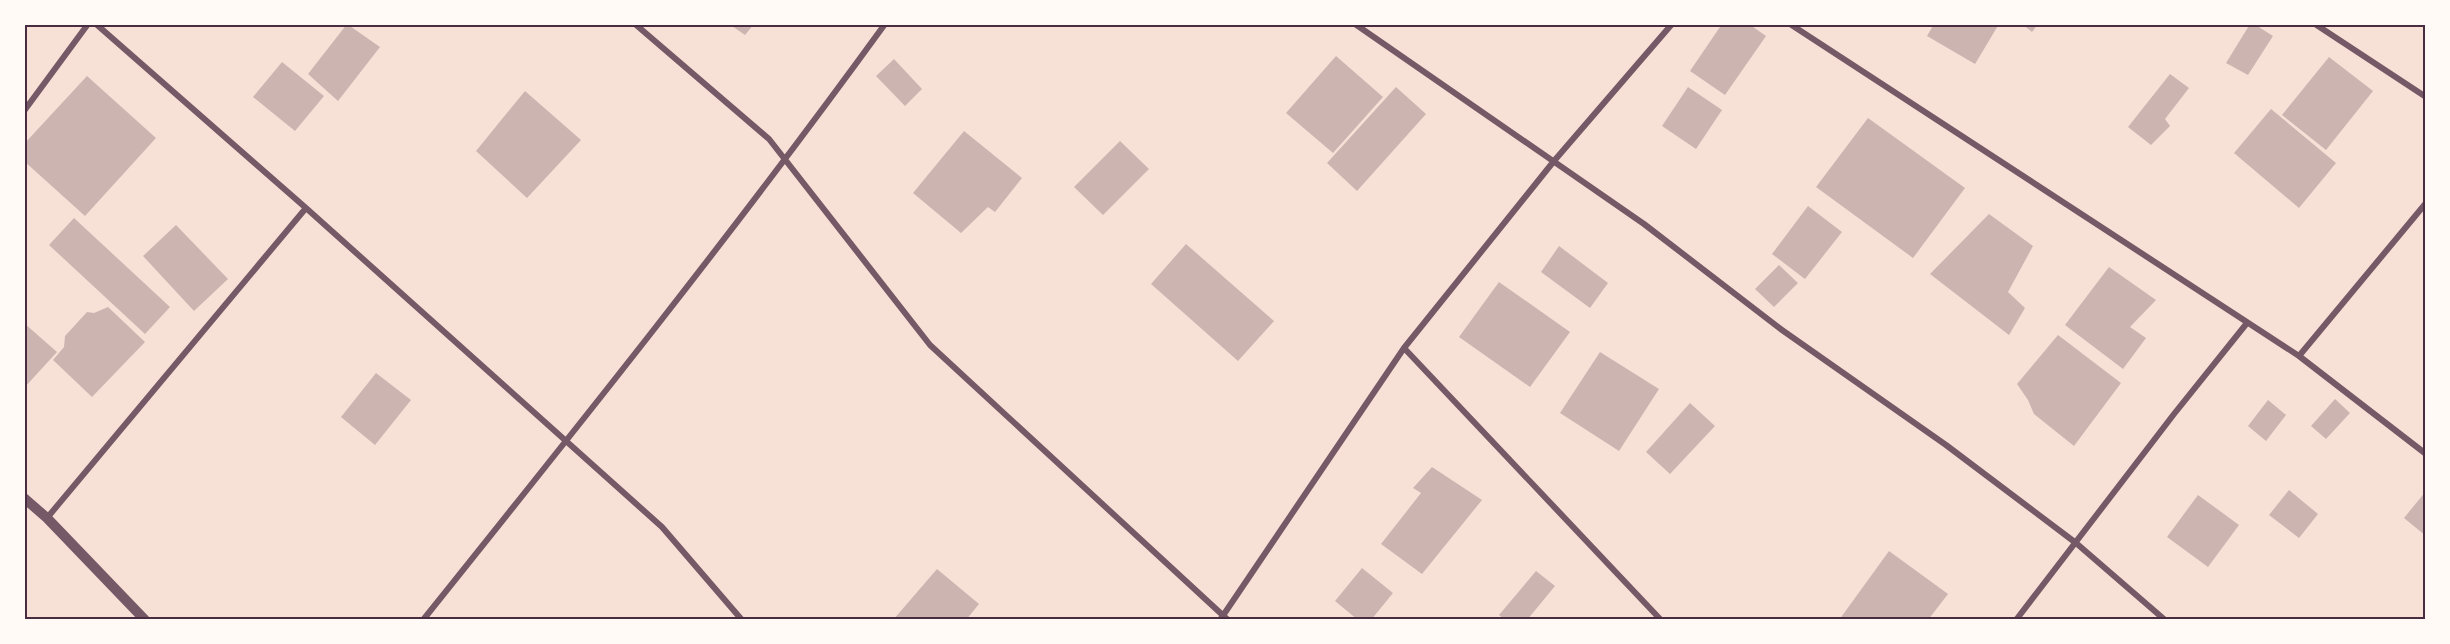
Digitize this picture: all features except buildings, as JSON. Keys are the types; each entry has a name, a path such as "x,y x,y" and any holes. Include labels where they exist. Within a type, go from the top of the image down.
{"street":[{"path":"24,111 88,24"},
{"path":"96,24 306,207 662,527 742,620"},
{"path":"635,24 770,139 930,345 1224,619 1404,348 1554,161 1672,24"},
{"path":"423,620 786,161 885,24"},
{"path":"1355,24 1644,224 1782,330 1946,445 2076,543 2165,620"},
{"path":"1790,24 2299,356 2426,454"},
{"path":"2315,24 2426,97"},
{"path":"2299,356 2426,203"},
{"path":"47,518 306,207"},
{"path":"2016,620 2247,323"},
{"path":"1404,348 1661,620"},
{"path":"24,498 47,518 145,620"}]}
